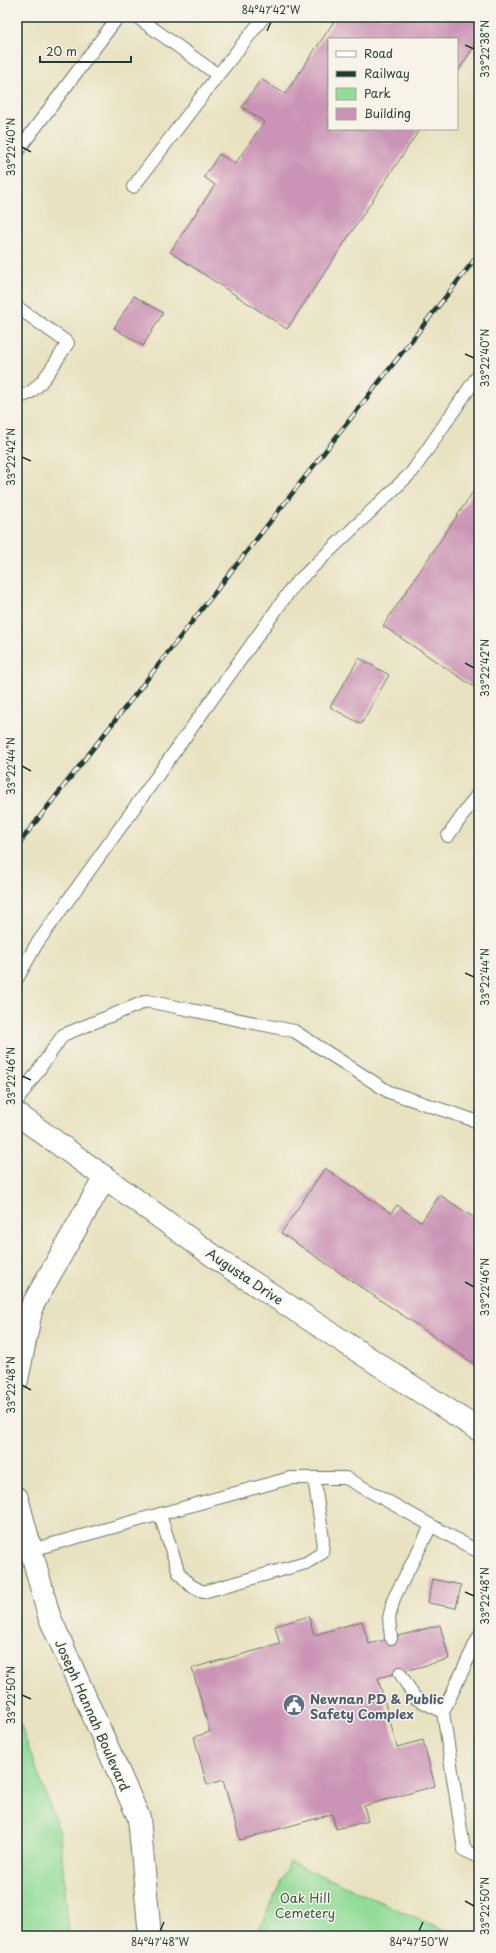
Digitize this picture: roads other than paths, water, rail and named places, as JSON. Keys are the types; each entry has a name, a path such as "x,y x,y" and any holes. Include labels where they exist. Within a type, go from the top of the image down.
{"street":[{"name":"Augusta Drive","path":"17,1114 226,1265 479,1430"},
{"path":"17,1380 32,1306 105,1177"},
{"name":"Joseph Hannah Boulevard","path":"17,1498 49,1616 139,1818 150,1936"}],"lane":[{"path":"17,152 118,17"},
{"path":"137,17 218,75"},
{"path":"133,186 264,17"},
{"path":"17,306 68,343 37,388 21,397 17,396"},
{"path":"17,979 36,945 294,585 412,472 479,374"},
{"path":"448,836 479,792"},
{"path":"17,1101 63,1035 147,1001 294,1031 389,1092 479,1122"},
{"path":"31,1550 290,1478 346,1478 479,1552"},
{"path":"160,1515 179,1573 190,1585 203,1592 306,1563 322,1553 322,1539 314,1478"},
{"path":"391,1638 389,1618 394,1598 431,1526"},
{"path":"479,1636 443,1712 464,1850 479,1856"},
{"path":"400,1673 415,1698 443,1712"}],"railway":[{"path":"17,846 479,254"}],"place":[{"name":"Newnan PD & Public Safety Complex","path":"294,1705"}],"park label":[{"name":"Oak Hill Cemetery","path":"305,1904"}]}
